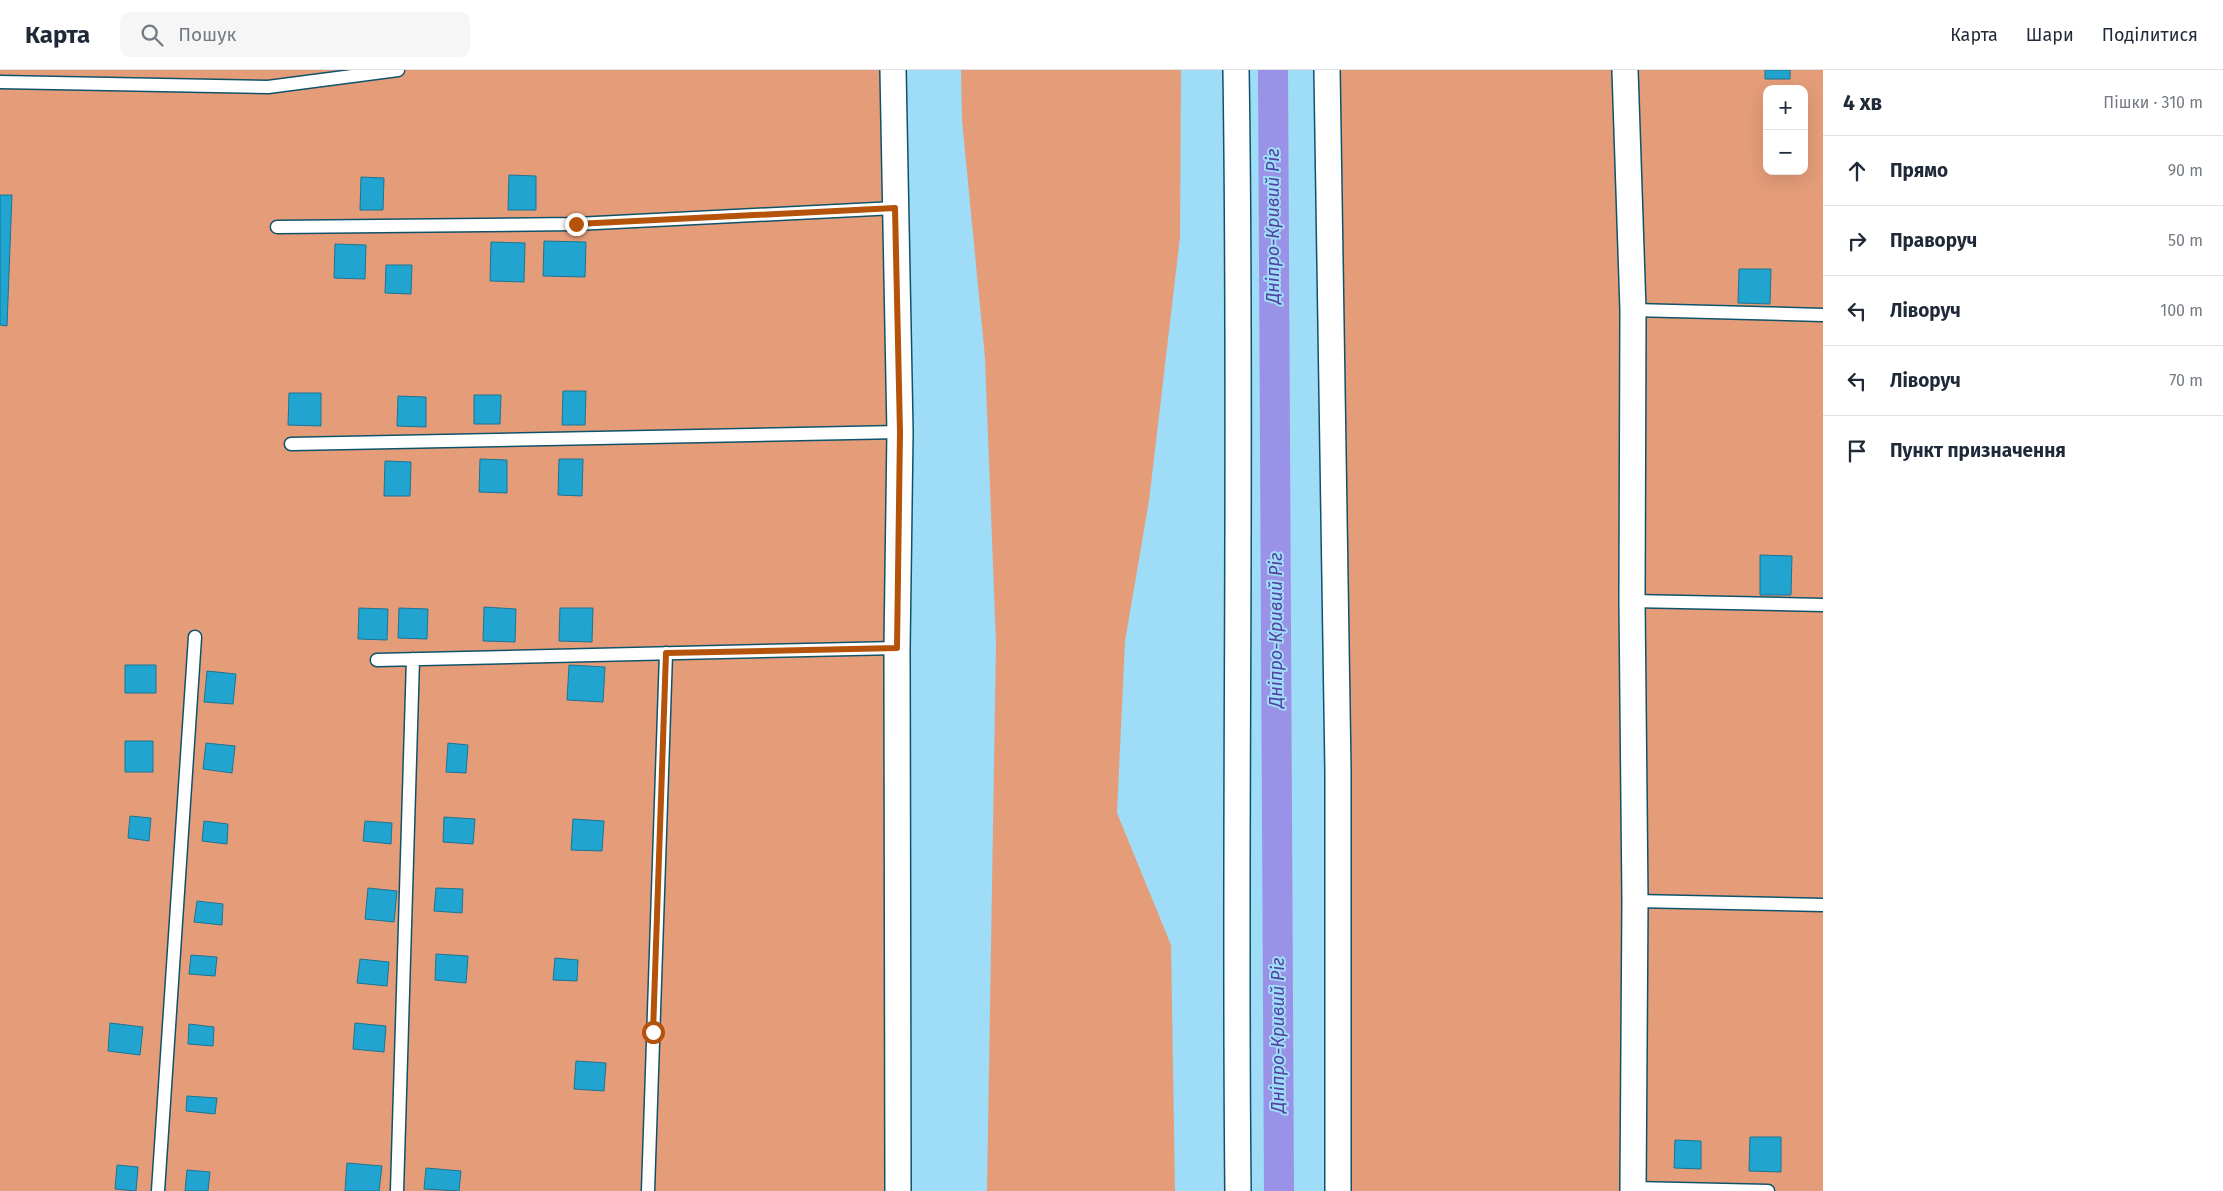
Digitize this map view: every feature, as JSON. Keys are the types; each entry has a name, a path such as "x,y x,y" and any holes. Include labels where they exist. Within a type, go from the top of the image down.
{"street":[{"path":"892,70 900,432 897,648 898,1191"},
{"path":"1236,70 1240,301 1236,986 1238,1191"},
{"path":"1327,70 1338,771 1338,1191"},
{"path":"1625,70 1633,310 1632,601 1636,901 1633,1189"}],"lane":[{"path":"0,82 268,87 398,70"},
{"path":"278,227 576,224 895,208"},
{"path":"1633,310 1823,315"},
{"path":"291,444 900,432"},
{"path":"1632,601 1823,605"},
{"path":"158,1191 195,637"},
{"path":"377,660 897,648"},
{"path":"648,1191 666,653"},
{"path":"397,1191 413,659"},
{"path":"1636,901 1823,905"},
{"path":"1633,1189 1768,1191"}],"shaded area":[{"path":"0,70 893,70 898,1191 0,1191"},
{"path":"961,70 1181,70 1180,237 1149,501 1125,641 1117,813 1171,945 1175,1191 987,1191 996,643 985,358 962,120"},
{"path":"1327,70 1823,70 1823,1191 1338,1191"}],"building":[{"path":"1765,70 1790,70 1790,79 1765,79"},
{"path":"509,175 536,176 536,210 508,210"},
{"path":"361,177 384,178 383,210 360,210"},
{"path":"0,195 12,195 7,326 0,325"},
{"path":"544,241 586,242 585,277 543,276"},
{"path":"491,242 525,243 524,282 490,281"},
{"path":"335,244 366,245 365,279 334,278"},
{"path":"386,265 412,265 411,294 385,293"},
{"path":"1739,269 1771,269 1770,304 1738,303"},
{"path":"563,391 586,391 585,425 562,425"},
{"path":"289,393 321,393 321,426 288,425"},
{"path":"474,395 501,395 500,424 474,424"},
{"path":"398,396 426,397 426,427 397,426"},
{"path":"480,459 507,460 507,493 479,492"},
{"path":"559,459 583,459 582,496 558,495"},
{"path":"385,461 411,462 410,496 384,496"},
{"path":"1760,555 1792,556 1791,595 1760,595"},
{"path":"484,607 516,609 515,642 483,641"},
{"path":"359,608 388,609 387,640 358,639"},
{"path":"399,608 428,609 427,639 398,638"},
{"path":"560,608 593,608 592,642 559,641"},
{"path":"125,665 156,665 156,693 125,693"},
{"path":"569,665 605,667 603,702 567,700"},
{"path":"207,671 236,674 233,704 204,702"},
{"path":"125,741 153,741 153,772 125,772"},
{"path":"206,743 235,746 232,773 203,769"},
{"path":"448,743 468,745 466,773 446,772"},
{"path":"130,816 151,818 149,841 128,838"},
{"path":"444,817 475,819 473,844 443,842"},
{"path":"573,819 604,821 602,851 571,850"},
{"path":"204,821 228,824 227,844 202,841"},
{"path":"365,821 392,823 391,844 363,841"},
{"path":"368,888 397,891 394,922 365,919"},
{"path":"436,888 463,889 462,913 434,911"},
{"path":"197,901 223,904 222,925 194,922"},
{"path":"436,954 468,956 466,983 435,980"},
{"path":"191,955 217,957 215,976 189,974"},
{"path":"555,958 578,960 577,981 553,980"},
{"path":"360,959 389,962 387,986 357,983"},
{"path":"110,1023 143,1027 140,1055 108,1051"},
{"path":"355,1023 386,1026 384,1052 353,1049"},
{"path":"189,1024 214,1027 213,1046 188,1044"},
{"path":"576,1061 606,1063 604,1091 574,1089"},
{"path":"187,1096 217,1098 215,1114 186,1111"},
{"path":"1750,1137 1781,1137 1781,1172 1749,1171"},
{"path":"1675,1140 1701,1141 1701,1169 1674,1168"},
{"path":"347,1163 382,1166 379,1191 345,1191"},
{"path":"117,1165 138,1167 136,1191 115,1189"},
{"path":"426,1168 461,1171 459,1191 424,1189"},
{"path":"187,1170 210,1172 208,1191 185,1191"}],"waterway":[{"name":"Дніпро-Кривий Ріг","path":"1273,70 1279,1191"}],"route":[{"path":"576,224 895,208 900,432 897,648 666,653 653,1032"}]}
